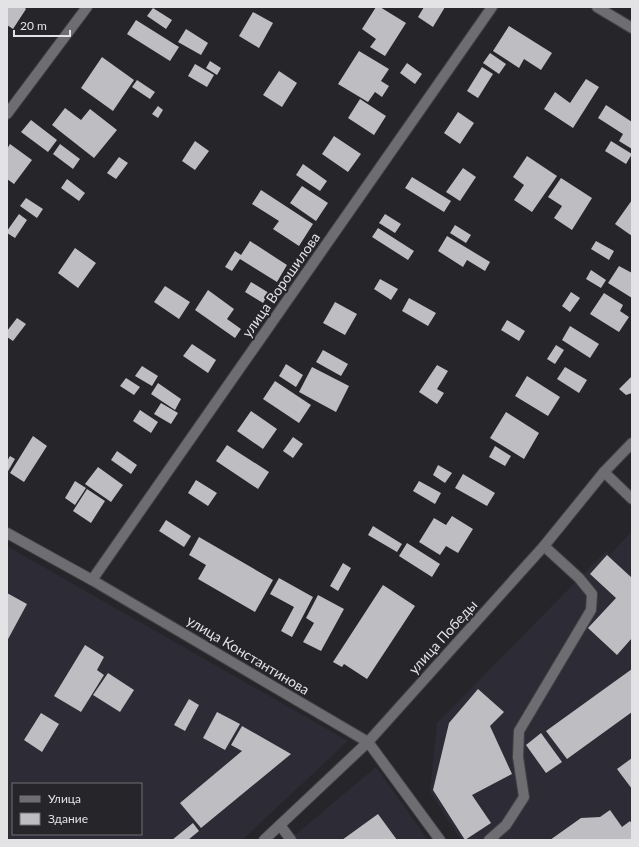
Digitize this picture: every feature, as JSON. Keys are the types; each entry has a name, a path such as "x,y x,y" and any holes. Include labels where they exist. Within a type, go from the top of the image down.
{"street":[{"path":"7,114 88,7"},
{"name":"улица Ворошилова","path":"92,580 492,7"},
{"path":"597,7 632,28"},
{"name":"улица Победы","path":"264,840 368,742 544,546 604,472 632,443"},
{"path":"604,472 632,499"},
{"name":"улица Константинова","path":"7,533 92,580 368,742 440,840"},
{"path":"489,840 506,825 524,797 518,757 519,731 591,610 592,594 579,578 544,546"},
{"path":"280,825 292,840"}],"shaded area":[{"path":"632,531 632,840 461,840 430,792 437,723 606,551 610,555"},
{"path":"7,546 348,741 242,840 7,840"},
{"path":"376,767 428,840 289,840"}],"building":[{"path":"7,7 24,7 26,9 13,29 7,25"},
{"path":"376,7 380,7 406,23 385,56 370,47 376,39 362,29"},
{"path":"424,7 445,7 433,27 418,17"},
{"path":"153,8 172,20 166,29 147,16"},
{"path":"253,12 273,23 259,48 239,36"},
{"path":"136,20 179,47 170,61 127,34"},
{"path":"509,26 552,53 541,70 524,59 519,68 493,51"},
{"path":"186,29 208,43 201,55 178,42"},
{"path":"359,51 389,69 381,81 389,86 382,97 375,92 368,102 338,84"},
{"path":"490,53 506,64 499,74 483,63"},
{"path":"102,57 134,80 113,111 81,88"},
{"path":"210,61 221,68 217,75 206,68"},
{"path":"407,63 422,74 415,84 400,73"},
{"path":"195,64 214,75 207,87 188,76"},
{"path":"482,67 493,74 478,98 467,91"},
{"path":"279,71 297,83 282,107 263,95"},
{"path":"586,79 599,87 573,128 544,109 555,92 570,103"},
{"path":"137,80 155,92 150,99 132,87"},
{"path":"360,99 386,116 374,135 348,118"},
{"path":"606,105 632,122 632,149 619,141 623,134 598,118"},
{"path":"158,106 163,110 158,118 152,114"},
{"path":"65,108 81,120 90,109 117,130 94,158 52,125"},
{"path":"458,112 474,123 460,144 444,133"},
{"path":"31,120 57,140 48,152 21,132"},
{"path":"334,136 361,154 348,172 322,154"},
{"path":"195,141 209,151 195,170 182,161"},
{"path":"611,141 632,154 626,164 605,151"},
{"path":"10,144 32,160 14,184 7,179 7,149"},
{"path":"60,144 80,159 73,169 53,154"},
{"path":"527,156 557,176 532,212 514,200 524,185 513,177"},
{"path":"119,157 128,163 116,179 107,173"},
{"path":"303,164 327,181 320,191 296,175"},
{"path":"463,168 476,177 460,201 446,192"},
{"path":"412,177 451,201 444,212 405,188"},
{"path":"561,178 592,198 572,230 554,218 562,206 548,197"},
{"path":"67,179 85,193 79,201 61,188"},
{"path":"302,186 328,203 316,221 290,203"},
{"path":"261,190 313,224 299,246 273,229 279,221 252,204"},
{"path":"26,198 43,209 37,218 20,206"},
{"path":"632,200 632,236 615,224"},
{"path":"19,214 27,220 15,238 7,233 7,231"},
{"path":"385,214 401,224 395,233 379,223"},
{"path":"455,225 471,235 466,243 450,233"},
{"path":"378,228 414,251 408,260 372,237"},
{"path":"447,236 490,262 485,271 467,260 463,267 438,251"},
{"path":"250,241 287,265 277,282 240,259 232,271 225,267 235,251 241,255"},
{"path":"596,241 614,251 609,260 591,249"},
{"path":"75,248 96,263 78,288 58,273"},
{"path":"619,266 632,273 632,298 608,283"},
{"path":"591,270 606,280 601,288 586,279"},
{"path":"380,279 398,289 391,300 374,289"},
{"path":"251,282 269,293 263,303 245,292"},
{"path":"165,286 190,302 179,319 154,302"},
{"path":"208,290 234,309 227,319 241,329 235,338 195,310"},
{"path":"571,292 580,298 570,312 562,306"},
{"path":"604,293 623,305 620,311 629,317 619,332 590,314"},
{"path":"409,298 436,313 428,326 402,311"},
{"path":"335,302 357,314 345,335 323,323"},
{"path":"17,318 26,324 13,341 7,337 7,331"},
{"path":"507,320 525,331 519,341 501,330"},
{"path":"570,326 599,344 590,358 562,340"},
{"path":"192,344 216,360 208,373 183,356"},
{"path":"556,345 564,350 555,364 547,359"},
{"path":"323,350 348,364 341,376 316,362"},
{"path":"286,364 303,375 296,387 279,376"},
{"path":"437,365 448,371 437,389 444,393 437,404 419,392"},
{"path":"142,366 158,376 152,386 135,376"},
{"path":"312,367 349,386 336,412 299,392"},
{"path":"565,367 587,380 579,393 557,379"},
{"path":"527,376 560,397 548,416 515,396"},
{"path":"632,376 632,393 626,395 619,389"},
{"path":"126,378 140,387 134,395 120,386"},
{"path":"275,381 311,405 299,423 263,399"},
{"path":"158,383 181,399 175,410 151,394"},
{"path":"161,403 178,413 171,424 154,414"},
{"path":"140,410 158,422 151,433 133,421"},
{"path":"251,411 277,429 263,449 237,431"},
{"path":"506,412 539,433 524,459 490,438"},
{"path":"33,436 47,446 24,482 10,473"},
{"path":"293,437 303,444 293,458 283,451"},
{"path":"227,445 269,472 258,489 216,461"},
{"path":"495,446 511,456 505,466 489,457"},
{"path":"117,451 137,465 131,474 111,460"},
{"path":"10,456 15,459 7,473 7,461"},
{"path":"438,465 452,473 445,483 433,475"},
{"path":"98,467 123,485 111,502 85,484"},
{"path":"463,474 495,493 487,506 455,488"},
{"path":"196,480 217,493 208,506 188,493"},
{"path":"75,481 86,488 75,505 65,498"},
{"path":"419,481 441,493 435,504 413,491"},
{"path":"87,489 105,501 91,523 73,511"},
{"path":"452,516 473,529 458,553 446,546 440,555 419,542 434,518 446,525"},
{"path":"166,520 191,536 184,547 159,531"},
{"path":"373,526 402,544 397,552 368,535"},
{"path":"199,537 273,580 255,612 198,579 206,565 189,555"},
{"path":"407,543 440,564 432,577 399,556"},
{"path":"607,555 632,578 632,638 617,655 588,628 616,598 590,574"},
{"path":"343,563 351,568 338,591 330,586"},
{"path":"279,578 313,597 292,637 281,631 294,607 270,594"},
{"path":"383,585 415,606 367,679 344,664 342,667 333,662"},
{"path":"7,593 27,604 7,641"},
{"path":"318,595 344,609 321,651 303,642 314,623 306,618"},
{"path":"85,645 104,657 97,670 104,675 81,712 54,696"},
{"path":"632,669 632,712 567,759 546,731"},
{"path":"108,673 134,690 120,712 93,695"},
{"path":"478,689 504,712 490,726 512,774 472,795 491,823 465,840 433,790 449,723"},
{"path":"189,699 199,705 185,731 174,725"},
{"path":"217,712 240,724 225,750 203,738"},
{"path":"41,713 59,724 42,752 24,740"},
{"path":"242,726 291,754 201,828 180,803 242,751 231,745"},
{"path":"541,733 562,762 546,773 526,745"},
{"path":"632,758 632,789 617,769"},
{"path":"610,810 622,827 630,821 632,824 632,840 550,840 581,818 600,817"},
{"path":"378,814 397,840 342,840"},
{"path":"193,823 199,831 188,840 172,840"}]}
